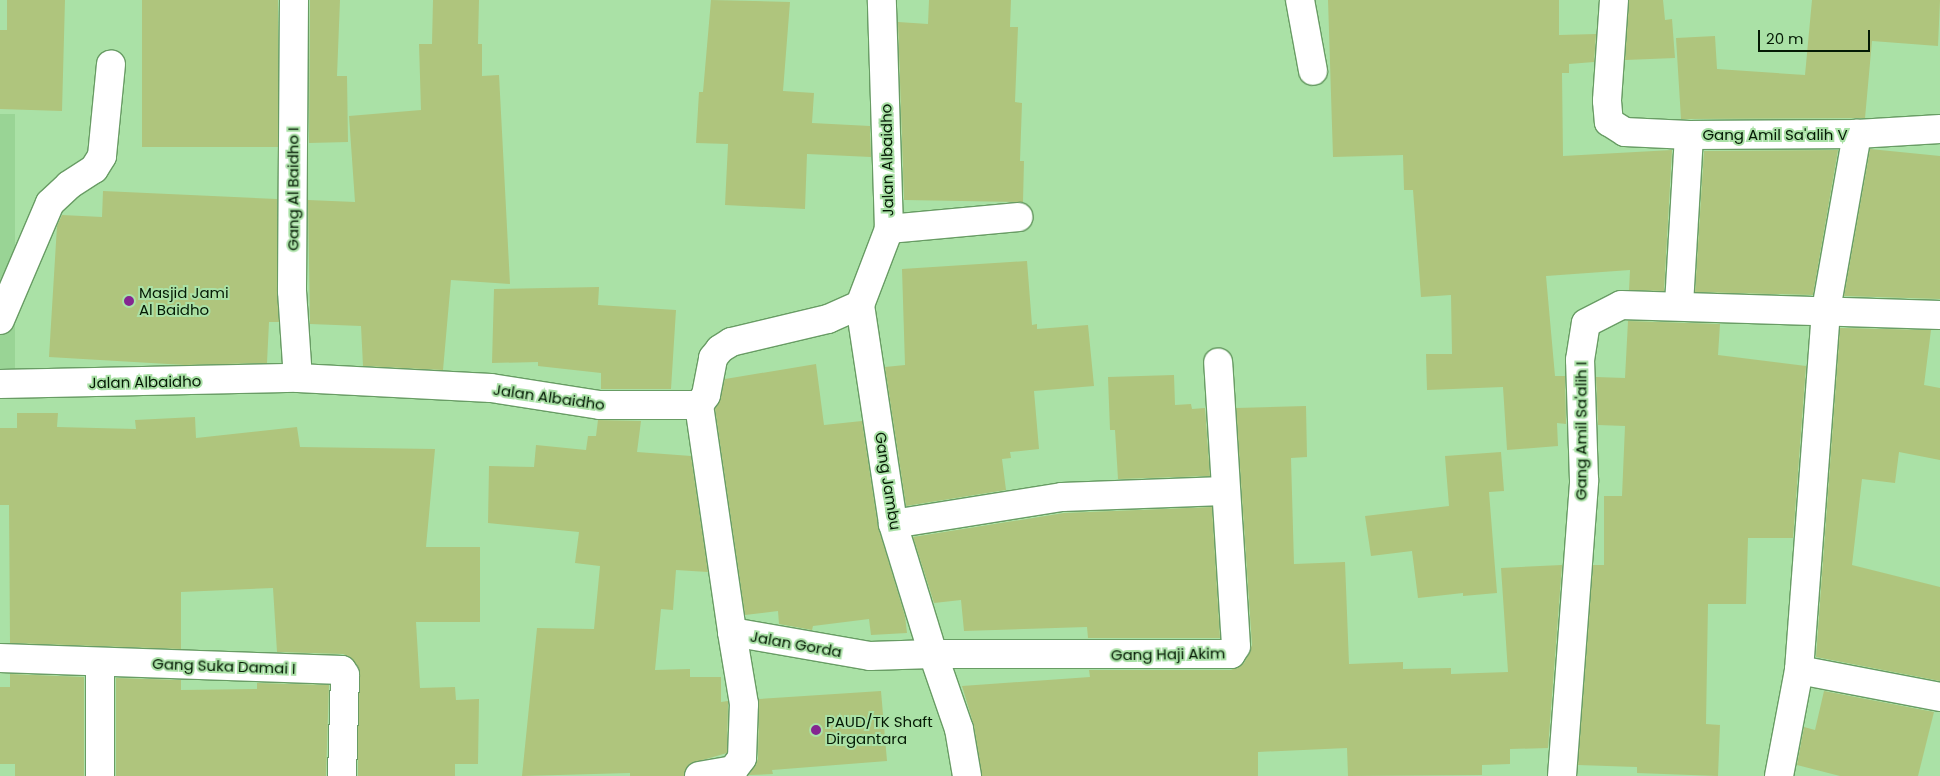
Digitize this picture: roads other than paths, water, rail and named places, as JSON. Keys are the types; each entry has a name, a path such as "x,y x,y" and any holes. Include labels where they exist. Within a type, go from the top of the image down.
{"street":[{"name":"Gang Al Baidho I","path":"294,0 292,291 298,378"},
{"name":"Jalan Albaidho","path":"860,305 888,229 882,0"},
{"path":"1300,0 1313,71"},
{"path":"1614,0 1607,102 1609,122 1625,132 1689,135"},
{"path":"0,320 50,202 69,185 94,169 102,156 112,64"},
{"name":"Gang Amil Sa'alih V","path":"1679,304 1689,135 1857,134 1940,129"},
{"path":"1779,776 1799,670 1826,310 1857,134"},
{"path":"888,229 1018,216"},
{"name":"Gang Amil Sa'alih I","path":"1562,776 1584,480 1580,360 1586,324 1621,305 1679,304 1940,315"},
{"path":"699,405 706,395 714,358 726,345 828,319 860,305"},
{"name":"Gang Jambu","path":"860,305 892,524 933,654"},
{"name":"Gang Haji Akim","path":"933,654 1231,654 1236,646 1224,491 1218,363"},
{"name":"Jalan Albaidho","path":"0,384 298,378 491,388 600,405 699,405"},
{"name":"Jalan Gorda","path":"699,405 732,632 870,656 933,654"},
{"path":"892,524 1062,497 1224,491"},
{"path":"699,776 734,770 742,758 744,704 732,632"},
{"path":"933,654 959,730 967,776"},
{"name":"Gang Suka Damai I","path":"0,658 342,670 345,675 342,776"},
{"path":"100,662 100,776"},
{"path":"1799,670 1940,697"}],"place":[{"name":"Masjid Jami Al Baidho","path":"129,301"},
{"name":"PAUD/TK Shaft Dirgantara","path":"816,730"}]}
